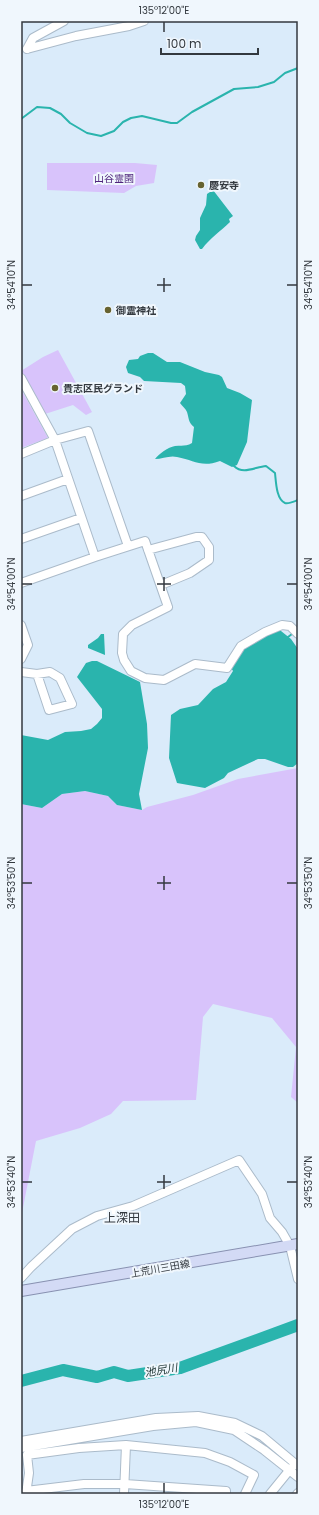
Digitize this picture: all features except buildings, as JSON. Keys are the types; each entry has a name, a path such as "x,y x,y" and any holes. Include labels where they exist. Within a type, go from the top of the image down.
{"main road":[{"name":"上荒川三田線","path":"22,1290 294,1245"}],"street":[{"path":"64,21 33,38 27,49 76,36 129,26 144,21"},
{"path":"21,378 55,440 95,557"},
{"path":"21,454 55,440 88,431 128,546"},
{"path":"21,496 68,479"},
{"path":"21,539 81,518"},
{"path":"148,550 196,537 202,537 209,547 209,560 190,573 160,585"},
{"path":"21,583 145,541 168,607 132,625 123,634 122,653 124,660 131,671 145,678 164,680 195,664 227,668 241,646 265,632 282,625 290,626 298,634"},
{"path":"21,625 28,645 21,658"},
{"path":"21,672 37,674 50,672 60,678 72,704 49,710 37,674"},
{"path":"21,1278 72,1229 97,1216 133,1206 239,1160 262,1194 270,1218 294,1245 298,1279"},
{"path":"21,1441 156,1418 198,1416 235,1423 262,1436 295,1465 298,1477"},
{"path":"21,1448 153,1426 196,1422 234,1430 264,1450 295,1465"},
{"path":"124,1494 126,1445"},
{"path":"226,1494 226,1491 191,1492 125,1484 84,1484 26,1493 29,1473 27,1455 79,1448 126,1445 205,1453 230,1462 254,1475 245,1494"},
{"path":"270,1494 295,1465"}],"green space":[{"name":"山谷霊園","path":"47,163 135,163 157,165 154,183 136,186 124,193 47,190"},
{"name":"貴志区民グランド","path":"58,350 92,412 86,415 73,405 45,414 21,371 43,357"},
{"path":"21,389 48,438 21,448"},
{"path":"298,768 298,1103 291,1097 296,1047 272,1018 213,1004 203,1017 196,1100 123,1101 111,1114 80,1128 36,1141 21,1218 21,804 42,808 62,794 85,791 108,796 117,805 142,810 147,807 193,795 238,779"}],"shaded area":[{"path":"213,190 233,216 229,219 230,222 202,249 200,249 195,240 200,230 200,218 206,205 207,194"},
{"path":"153,353 167,362 180,362 205,372 219,375 222,377 227,388 252,400 247,442 237,465 232,467 220,461 203,464 174,457 155,459 169,448 192,443 194,427 180,403 186,394 185,386 181,383 144,381 140,377 128,373 126,367 129,360 138,359 140,356"},
{"path":"275,631 281,631 291,639 298,649 298,763 293,767 288,767 265,759 258,759 228,773 224,778 205,788 177,783 169,758 171,715 180,709 198,705 213,689 226,682 233,671 230,666 242,649"},
{"path":"101,634 104,634 105,655 88,648 88,645"},
{"path":"97,661 140,682 147,724 148,748 139,794 142,810 117,805 108,796 85,791 62,794 42,808 21,804 21,735 48,740 65,732 91,729 102,718 102,709 77,677 86,663"}],"waterway":[{"path":"21,119 37,107 50,108 61,114 70,123 87,133 101,136 114,131 123,122 131,118 142,116 177,123 192,112 234,89 258,87 274,82 285,73 298,68"},
{"path":"234,466 241,470 249,470 266,466 275,473 277,490 282,501 285,503 290,503 298,500"},
{"path":"288,637 292,634"},
{"name":"池尻川","path":"21,1381 63,1370 97,1377 114,1372 128,1376 180,1368 298,1325"}],"place":[{"name":"慶安寺","path":"201,185"},
{"name":"御霊神社","path":"108,310"},
{"name":"貴志区民グランド","path":"55,388"}],"district":[{"name":"上深田","path":"122,1218"}]}
